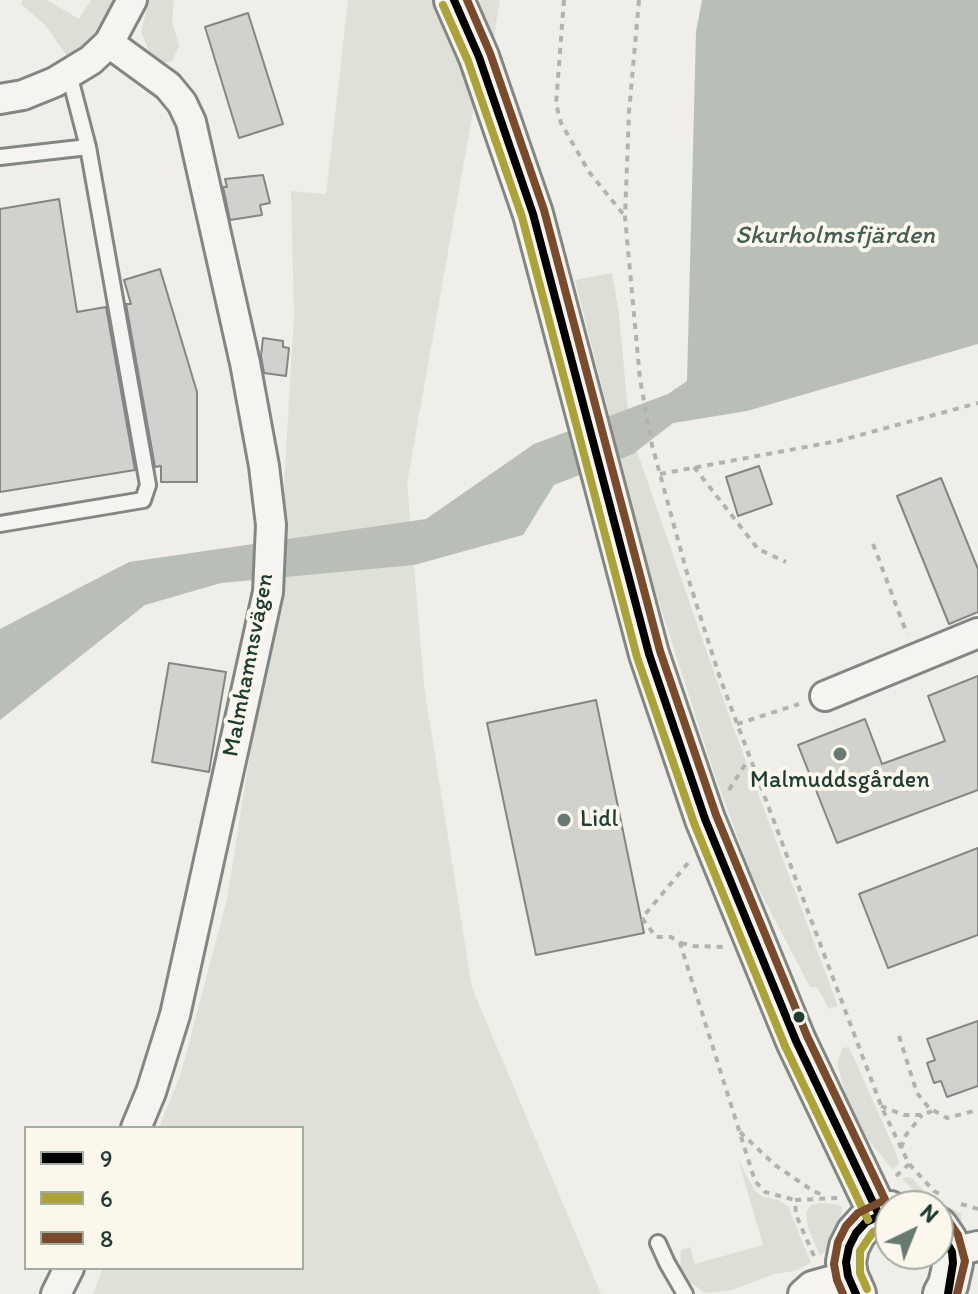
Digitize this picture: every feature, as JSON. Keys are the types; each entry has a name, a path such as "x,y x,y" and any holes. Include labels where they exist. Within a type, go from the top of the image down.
{"main road":[{"path":"454,0 479,57 533,214 649,654 705,819 796,1041 874,1193"},
{"path":"852,1285 846,1262 849,1247 856,1233 874,1218"}],"street":[{"path":"0,99 23,95 91,60 109,43 132,0"},
{"name":"Malmhamnsvägen","path":"109,43 168,86 182,103 191,122 245,363 264,466 271,525 268,592 175,1015 137,1126"},
{"path":"825,696 978,633"},
{"path":"56,1294 68,1270"},
{"path":"800,1293 852,1285"}],"lane":[{"path":"0,524 143,500 147,493 88,147 69,74"},
{"path":"0,157 88,147"},
{"path":"658,1243 685,1294"}],"path":[{"path":"564,0 556,104 561,123 589,172 625,217"},
{"path":"639,0 629,112 625,217 644,400 652,445 690,584 737,724 881,1106 909,1164 933,1190"},
{"path":"660,474 838,441 978,403"},
{"path":"694,467 758,549 786,562"},
{"path":"873,544 912,648"},
{"path":"737,724 825,696"},
{"path":"642,918 656,937 676,938 680,943 749,1167 760,1188 795,1200"},
{"path":"899,1036 917,1093 932,1111 947,1118 978,1110"},
{"path":"881,1106 904,1115 922,1115 932,1111"},
{"path":"901,1148 906,1135 922,1115"},
{"path":"738,1130 775,1165 827,1197"},
{"path":"954,1245 978,1209"}],"shaded area":[{"path":"23,0 47,0 79,19 91,0 118,0 99,33 69,59 45,25 21,4"},
{"path":"149,0 174,0 172,21 179,46 172,61 161,63 149,51 141,32"},
{"path":"348,0 438,0 476,94 407,483 424,686 472,988 601,1294 93,1294 102,1270 304,1270 304,1126 160,1126 181,1073 227,899 279,570 294,316 291,191 326,194"},
{"path":"475,0 500,0 493,44"},
{"path":"612,273 633,440 732,724 838,1006 829,1009 817,987 810,987 752,876 712,767 647,565 575,280"},
{"path":"849,1047 897,1155 899,1163 893,1170 861,1131 850,1109 837,1063 843,1048"},
{"path":"738,1159 755,1191 788,1206 811,1263 732,1290 705,1293 690,1282 680,1267 681,1250 690,1247 695,1264 763,1245"},
{"path":"912,1178 923,1190 914,1190 902,1179"},
{"path":"819,1203 842,1207 839,1228 831,1245 820,1256 808,1228 806,1212 811,1205"},
{"path":"954,1210 961,1214 962,1222 954,1219"}],"water":[{"name":"Skurholmsfjärden","path":"702,0 978,0 978,344 747,411 673,423 633,454 554,485 523,535 414,565 221,583 145,605 0,720 0,629 129,562 426,519 534,444 668,394 687,381 696,32"}],"building":[{"path":"248,13 283,124 239,138 205,27"},
{"path":"263,175 270,203 260,205 262,215 230,220 223,187 227,187 225,179"},
{"path":"59,199 77,312 106,307 135,470 0,492 0,209"},
{"path":"160,269 197,392 197,482 161,482 161,466 155,467 126,304 131,304 124,280"},
{"path":"263,338 283,341 283,347 289,348 286,376 264,373 261,356"},
{"path":"759,466 772,504 738,516 726,477"},
{"path":"941,478 978,569 978,612 949,624 897,496"},
{"path":"169,663 226,672 209,772 152,762"},
{"name":"Malmuddsgården","path":"978,676 978,790 837,843 798,745 865,719 882,764 945,741 928,696"},
{"name":"Lidl","path":"596,700 644,933 536,955 487,723"},
{"path":"978,848 978,935 888,968 859,894"},
{"path":"978,1021 978,1086 947,1097 941,1081 934,1083 927,1063 935,1060 927,1039"}],"transit line":[{"name":"9","path":"454,0 479,57 533,214 649,654 705,819 796,1041 874,1205"},
{"name":"8","path":"467,0 490,53 544,210 660,651 716,815 807,1036 880,1190"},
{"name":"6","path":"443,5 468,61 522,217 637,657 694,823 785,1046 868,1220"},
{"name":"8","path":"843,1294 834,1264 838,1242 846,1226 858,1213 874,1205"},
{"name":"9","path":"856,1294 848,1276 846,1262 849,1247 856,1233 874,1218"},
{"name":"8","path":"954,1229 965,1261 957,1294"},
{"name":"6","path":"867,1289 860,1273 860,1251 874,1232"},
{"name":"9","path":"948,1294 952,1270"}],"place":[{"name":"Malmuddsgården","path":"840,754"},
{"name":"Lidl","path":"564,820"}]}
